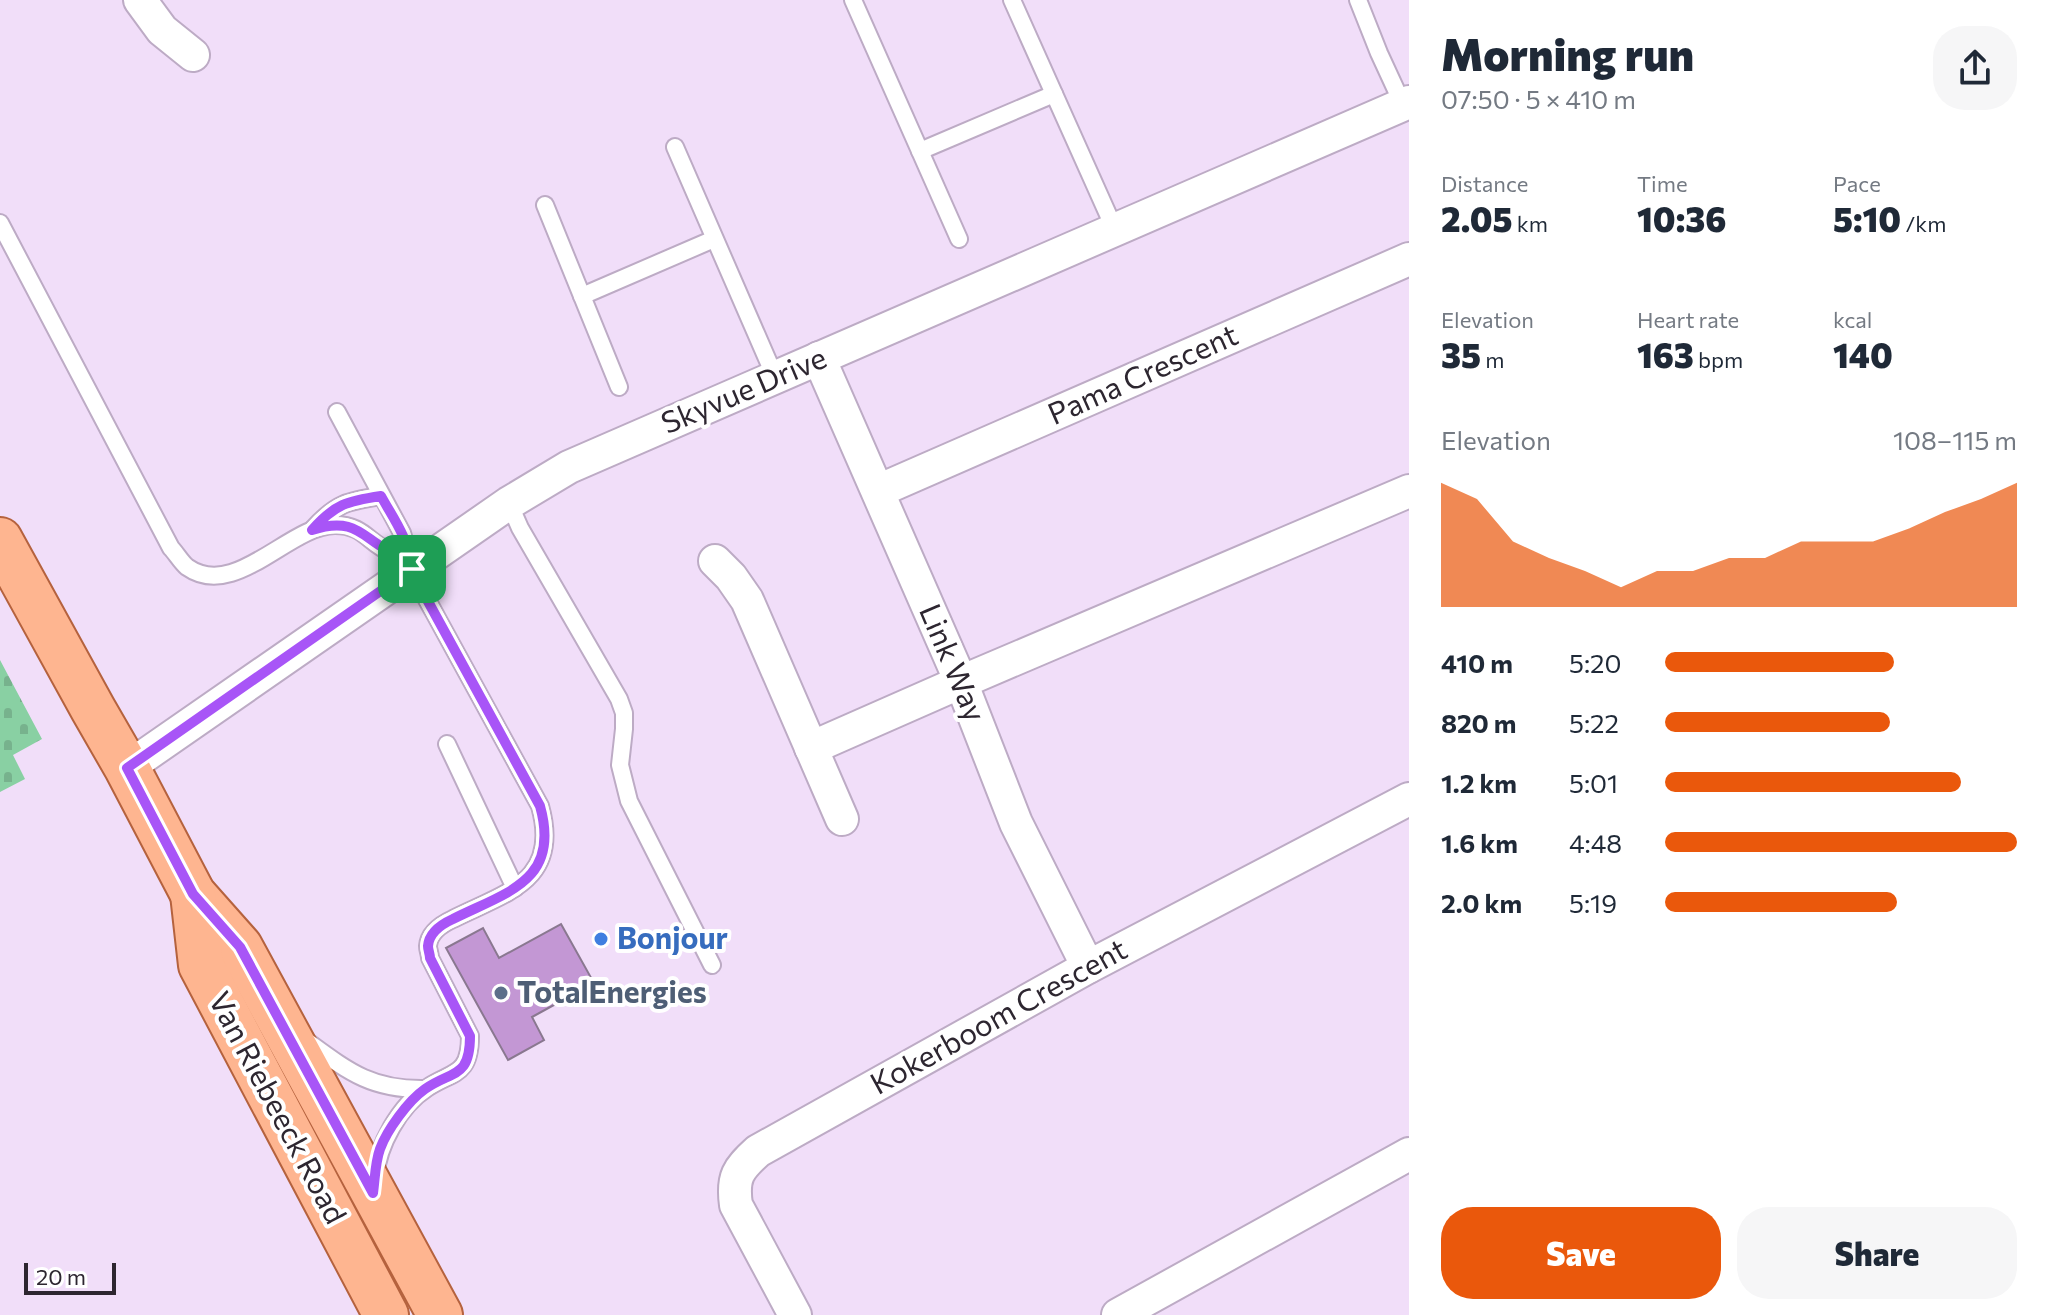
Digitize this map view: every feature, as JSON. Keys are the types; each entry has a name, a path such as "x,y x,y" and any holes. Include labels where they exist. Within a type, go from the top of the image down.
{"main road":[{"name":"Van Riebeeck Road","path":"0,540 193,894 240,947 440,1315"},
{"name":"Van Riebeeck Road","path":"193,894 201,965 386,1315"}],"street":[{"path":"140,0 162,30 193,55"},
{"name":"Skyvue Drive","path":"127,768 410,562 569,467 1406,104"},
{"name":"Pama Crescent","path":"878,491 1409,259"},
{"name":"Link Way","path":"819,358 961,682 1016,823 1088,967"},
{"path":"811,748 1409,491"},
{"path":"715,561 747,600 842,819"},
{"name":"Kokerboom Crescent","path":"795,1315 736,1205 736,1176 758,1151 1088,967 1409,799"},
{"path":"1118,1315 1409,1154"}],"lane":[{"path":"853,0 959,239"},
{"path":"1012,0 1115,230"},
{"path":"1358,0 1379,53 1406,104"},
{"path":"920,151 1054,94"},
{"path":"675,147 775,377"},
{"path":"545,205 619,387"},
{"path":"0,223 171,548 187,566 209,576 237,570 326,525 349,526 410,562"},
{"path":"582,296 714,239"},
{"path":"337,412 402,533 410,562 431,608 540,806 546,826 542,855 530,877 515,888 446,923 428,944 430,958 470,1036 470,1050 466,1062 456,1074 425,1089 392,1126 380,1149 373,1193"},
{"path":"312,530 338,506 381,496"},
{"path":"509,503 520,528 619,699 624,713 620,765 629,801 712,965"},
{"path":"447,744 515,888"},
{"path":"282,1025 331,1060 376,1084 425,1089"}],"green space":[{"path":"0,660 42,739 13,755 25,779 0,792"}],"building":[{"path":"561,924 594,983 532,1017 544,1040 508,1060 446,948 483,928 499,958"}],"place":[{"name":"Bonjour","path":"601,939"},
{"name":"TotalEnergies","path":"501,993"}],"route":[{"path":"381,496 402,533 419,585 540,806 546,826 539,863 530,877 515,888 446,923 437,929 428,944 430,958 470,1036 470,1050 466,1062 456,1074 425,1089 392,1126 380,1149 373,1193 240,947 193,894 127,768 412,569 408,555 390,552 349,526 326,525 312,530 338,506 381,496"}]}
